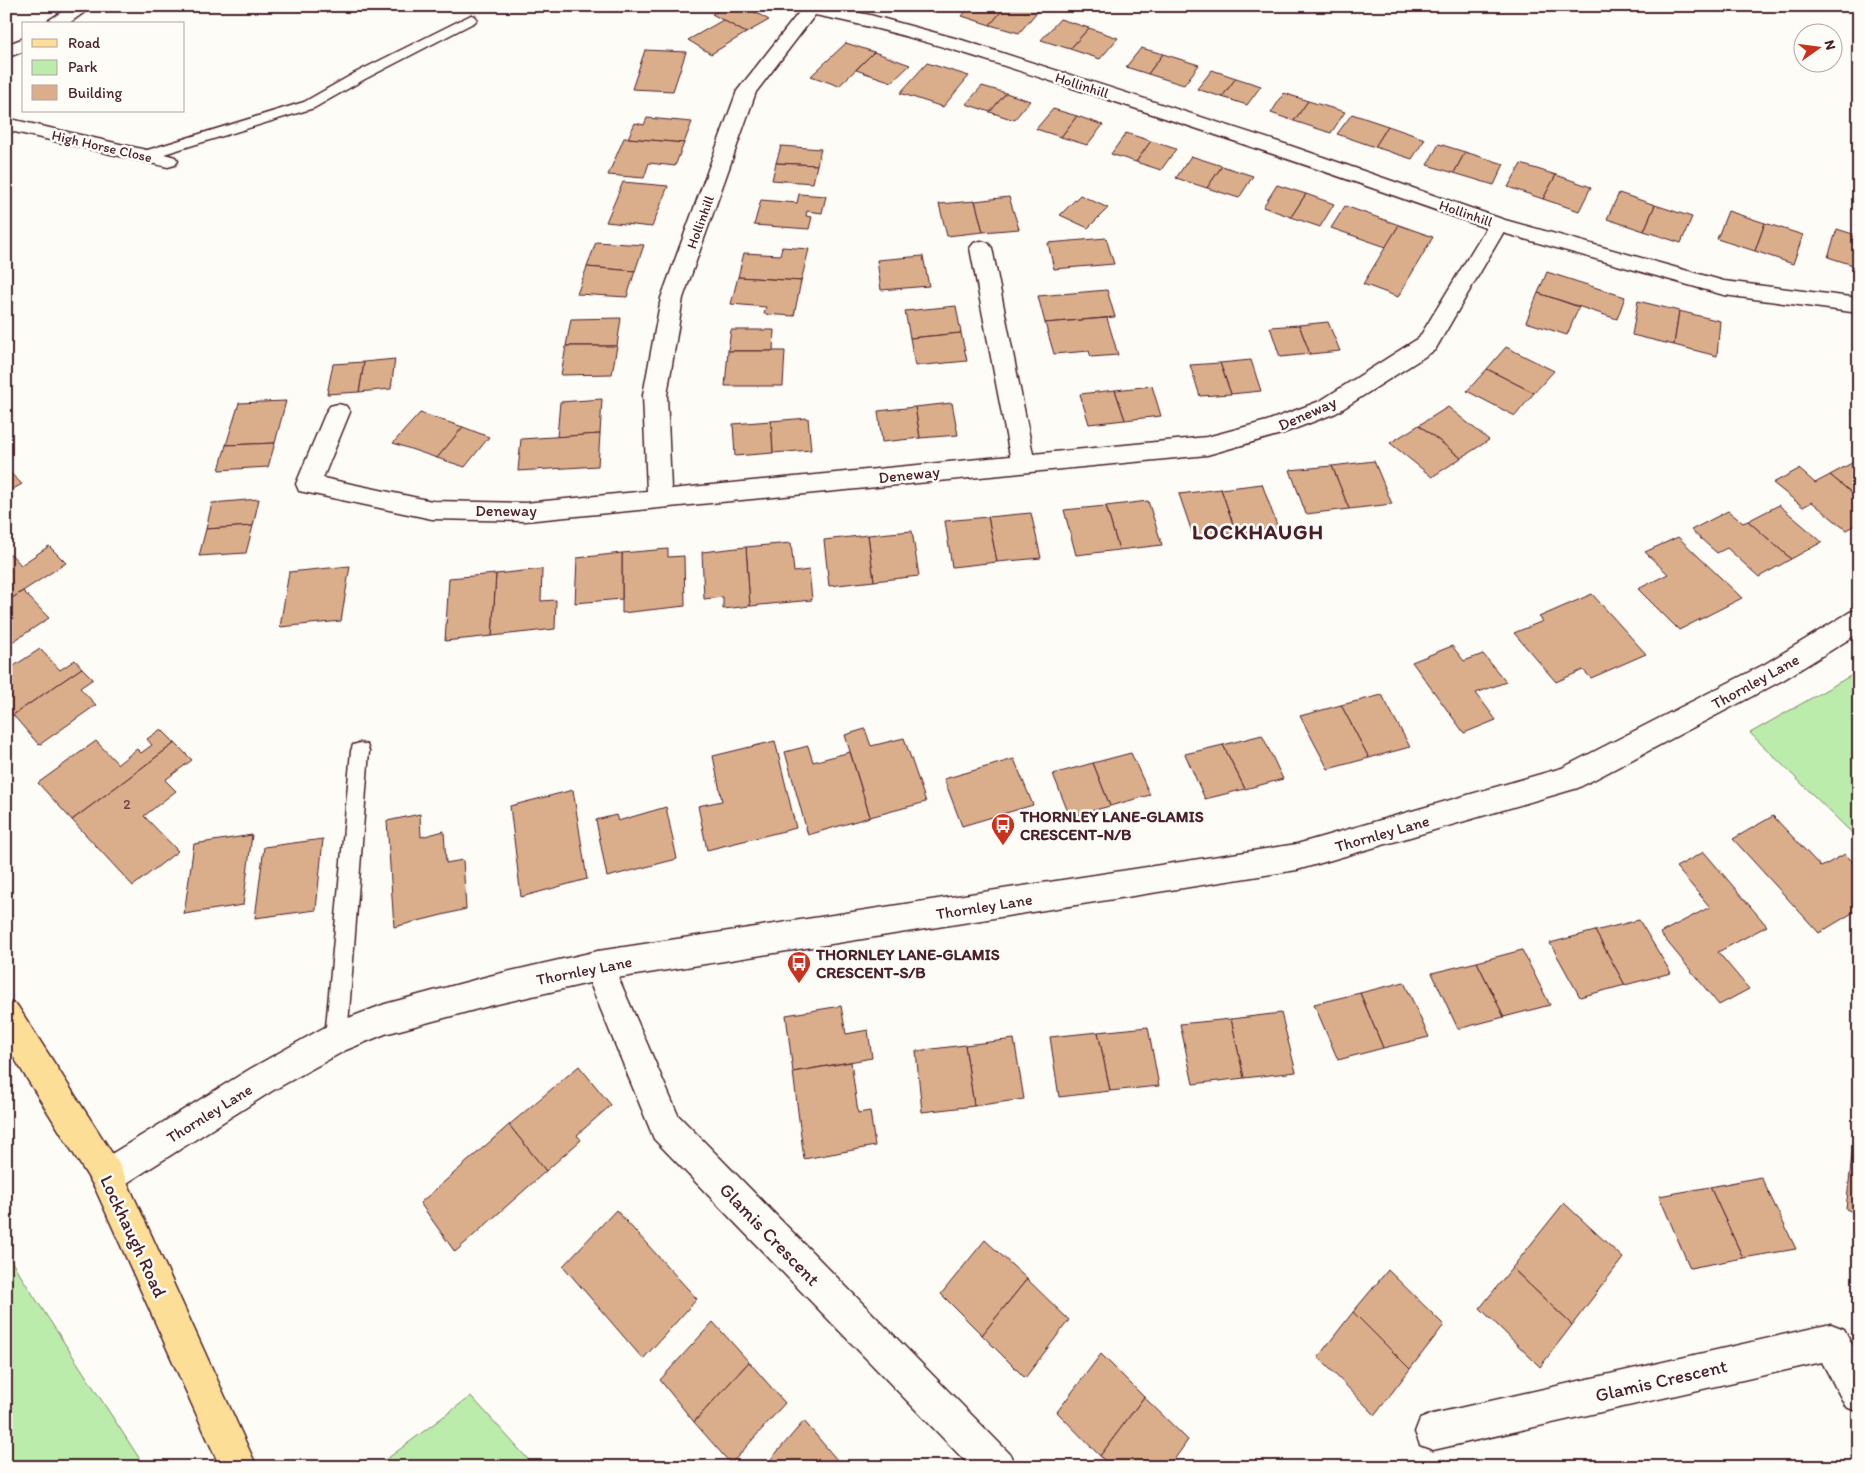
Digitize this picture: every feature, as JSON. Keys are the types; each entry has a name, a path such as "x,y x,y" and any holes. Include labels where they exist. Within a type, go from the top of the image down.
{"main road":[{"name":"Lockhaugh Road","path":"6,1016 107,1176 240,1467"}],"street":[{"path":"58,22 84,6"},
{"name":"Hollinhill","path":"659,500 655,395 672,298 747,91 808,8 870,20 955,44 1284,150 1498,224 1724,288 1859,306"},
{"path":"6,53 22,44"},
{"name":"High Horse Close","path":"6,124 168,161"},
{"name":"Deneway","path":"338,412 308,484 432,510 525,512 1024,462 1207,446 1273,428 1328,407 1427,344 1498,224"},
{"path":"981,248 1024,462"},
{"name":"Thornley Lane","path":"107,1176 261,1080 336,1038 385,1019 489,991 598,966 1297,858 1568,779 1774,672 1859,620"},
{"name":"Glamis Crescent","path":"598,966 666,1127 997,1467"},
{"name":"Glamis Crescent","path":"1433,1432 1831,1342 1859,1394"}],"lane":[{"path":"146,155 309,105 360,76 471,19"},
{"path":"336,1038 360,750"}],"green space":[{"path":"1859,671 1859,840 1750,733"},
{"path":"6,1251 15,1267 145,1467 6,1467"},
{"path":"471,1396 535,1467 376,1467"}],"building":[{"path":"726,6 744,6 769,20 746,33 712,14"},
{"path":"970,6 1006,6 990,25 962,16"},
{"path":"1006,6 1042,6 1019,33 990,25"},
{"path":"1060,19 1089,28 1070,49 1041,40"},
{"path":"723,20 746,33 711,54 688,40"},
{"path":"1089,28 1118,38 1100,59 1070,49"},
{"path":"846,43 874,52 839,86 811,76"},
{"path":"1141,48 1163,54 1148,74 1126,67"},
{"path":"645,50 686,52 673,91 632,89"},
{"path":"874,52 910,65 892,82 856,70"},
{"path":"1163,54 1199,65 1184,85 1148,74"},
{"path":"927,63 969,76 943,107 900,93"},
{"path":"1212,70 1236,78 1222,97 1197,89"},
{"path":"1236,78 1261,86 1247,105 1222,97"},
{"path":"982,86 1006,93 990,112 966,104"},
{"path":"1006,93 1030,101 1014,120 990,112"},
{"path":"1284,93 1308,101 1294,121 1271,113"},
{"path":"1308,101 1345,112 1331,133 1294,121"},
{"path":"1053,109 1077,116 1061,137 1036,129"},
{"path":"1352,114 1388,126 1375,147 1337,134"},
{"path":"1077,116 1103,125 1087,145 1061,137"},
{"path":"647,118 692,122 684,143 628,138 635,123 644,125"},
{"path":"1388,126 1425,139 1412,159 1375,147"},
{"path":"1126,133 1151,141 1136,162 1111,154"},
{"path":"624,138 684,143 675,166 649,163 644,178 608,175"},
{"path":"1151,141 1176,149 1161,170 1136,162"},
{"path":"1439,144 1465,152 1454,173 1427,165"},
{"path":"781,146 821,149 817,165 776,163"},
{"path":"1465,152 1504,164 1494,185 1454,173"},
{"path":"1191,156 1222,166 1207,188 1176,178"},
{"path":"776,163 817,165 813,183 772,180"},
{"path":"1521,164 1556,175 1543,199 1508,187"},
{"path":"1222,166 1253,176 1239,198 1207,188"},
{"path":"1556,175 1591,187 1579,211 1543,199"},
{"path":"623,182 668,186 652,227 606,222"},
{"path":"1277,185 1306,194 1291,217 1263,207"},
{"path":"1619,193 1655,205 1644,231 1607,219"},
{"path":"799,194 826,196 822,213 807,211 806,216 812,217 809,229 754,225 761,200 797,203"},
{"path":"1306,194 1334,204 1320,227 1291,217"},
{"path":"1080,195 1108,208 1088,228 1060,215"},
{"path":"1009,197 1019,229 983,232 975,201"},
{"path":"975,201 983,232 947,236 939,204"},
{"path":"1655,205 1692,217 1681,243 1644,231"},
{"path":"1345,206 1399,225 1386,247 1331,228"},
{"path":"1728,211 1765,223 1755,251 1717,239"},
{"path":"1765,223 1803,235 1793,264 1755,251"},
{"path":"1399,225 1433,237 1398,297 1363,284"},
{"path":"1837,229 1859,236 1859,267 1828,257"},
{"path":"1106,238 1114,264 1054,269 1048,243"},
{"path":"596,242 644,245 635,271 587,267"},
{"path":"782,247 809,249 801,281 738,277 744,253 780,255"},
{"path":"923,256 929,286 881,290 877,260"},
{"path":"587,267 635,271 627,297 577,294"},
{"path":"1547,272 1625,297 1617,319 1538,293"},
{"path":"738,277 801,281 794,316 764,314 766,307 731,304"},
{"path":"1107,290 1115,317 1045,323 1038,296"},
{"path":"1538,293 1579,307 1567,335 1526,322"},
{"path":"1638,301 1679,311 1674,345 1632,335"},
{"path":"956,306 961,333 910,338 905,311"},
{"path":"1679,311 1720,321 1717,356 1674,345"},
{"path":"621,318 617,346 566,346 571,319"},
{"path":"1107,318 1118,355 1091,357 1089,351 1054,354 1045,323"},
{"path":"1328,322 1340,351 1310,354 1299,325"},
{"path":"1299,325 1310,354 1280,357 1270,327"},
{"path":"731,330 774,330 773,351 728,351"},
{"path":"961,333 967,361 915,366 910,338"},
{"path":"566,346 617,346 612,374 561,375"},
{"path":"1506,347 1554,371 1534,393 1487,369"},
{"path":"728,351 785,351 783,386 725,386"},
{"path":"395,359 391,389 359,392 364,362"},
{"path":"1251,360 1261,391 1231,394 1220,363"},
{"path":"364,362 359,392 327,394 333,364"},
{"path":"1220,363 1231,394 1200,396 1190,365"},
{"path":"1487,369 1534,393 1515,416 1467,391"},
{"path":"1152,386 1161,416 1125,420 1115,390"},
{"path":"1115,390 1125,420 1089,424 1080,394"},
{"path":"602,399 600,434 557,437 560,402"},
{"path":"286,401 275,443 226,445 239,403"},
{"path":"952,403 958,435 920,438 915,407"},
{"path":"915,407 920,438 882,442 878,411"},
{"path":"1448,407 1489,440 1461,458 1419,425"},
{"path":"420,413 463,427 437,458 393,443"},
{"path":"808,418 811,450 773,453 771,421"},
{"path":"771,421 773,453 735,456 733,424"},
{"path":"1419,425 1461,458 1432,477 1390,443"},
{"path":"463,427 489,437 465,467 437,458"},
{"path":"600,434 598,466 518,471 521,439"},
{"path":"275,443 268,467 219,470 226,445"},
{"path":"1859,459 1859,499 1830,475"},
{"path":"1374,461 1392,504 1349,509 1332,466"},
{"path":"1332,466 1349,509 1306,514 1290,470"},
{"path":"6,469 22,484 6,493"},
{"path":"1799,469 1815,483 1830,475 1859,499 1859,523 1846,530 1812,502 1803,507 1773,483"},
{"path":"1262,484 1278,528 1236,533 1221,489"},
{"path":"1221,489 1236,533 1194,538 1179,494"},
{"path":"259,499 253,526 206,529 212,503"},
{"path":"1148,501 1162,545 1119,550 1106,506"},
{"path":"1779,505 1822,542 1791,559 1748,521"},
{"path":"1106,506 1119,550 1076,555 1064,510"},
{"path":"1728,511 1743,523 1748,521 1791,559 1759,577 1727,548 1717,553 1691,530"},
{"path":"1031,513 1041,558 997,562 988,517"},
{"path":"988,517 997,562 952,567 945,521"},
{"path":"253,526 246,553 199,556 206,529"},
{"path":"912,531 919,576 874,581 868,535"},
{"path":"868,535 874,581 829,586 824,540"},
{"path":"1678,537 1742,598 1679,630 1638,589 1668,574 1645,552"},
{"path":"791,543 794,572 809,570 812,600 750,606 746,547"},
{"path":"49,546 66,563 6,602 6,557 11,554 21,565"},
{"path":"746,547 750,606 723,609 723,597 704,599 702,552"},
{"path":"668,549 668,557 684,556 685,606 622,613 622,553"},
{"path":"622,553 622,599 575,603 577,558"},
{"path":"350,566 341,621 280,627 289,572"},
{"path":"542,569 541,601 556,600 555,629 492,636 496,574"},
{"path":"496,574 492,636 445,641 449,578"},
{"path":"23,591 49,618 6,646 6,602"},
{"path":"1592,594 1646,654 1591,678 1583,670 1556,682 1514,633 1543,621 1539,617"},
{"path":"1452,646 1464,661 1483,654 1506,682 1476,693 1496,720 1464,733 1412,662"},
{"path":"40,649 60,670 75,660 82,668 13,715 6,708 6,671"},
{"path":"82,668 93,679 80,688 96,705 39,745 13,715"},
{"path":"1382,695 1410,747 1369,758 1341,705"},
{"path":"1341,705 1369,758 1328,769 1300,716"},
{"path":"161,729 175,743 72,820 38,783 96,741 118,764 137,749 141,753 152,745 147,739"},
{"path":"865,729 871,746 904,738 926,802 870,817 845,735"},
{"path":"1262,735 1283,779 1245,789 1223,745"},
{"path":"775,741 796,828 707,850 698,806 722,801 713,756"},
{"path":"175,743 192,760 165,780 176,791 144,816 178,851 133,886 72,820"},
{"path":"1223,745 1245,789 1205,799 1185,754"},
{"path":"808,746 813,762 850,752 870,817 808,835 785,752"},
{"path":"1131,753 1150,795 1110,806 1093,763"},
{"path":"1014,759 1033,805 962,826 944,779"},
{"path":"1093,763 1110,806 1070,817 1053,774"},
{"path":"573,790 587,879 521,897 510,806"},
{"path":"666,807 677,859 607,877 596,820 616,815 618,821"},
{"path":"420,814 421,837 444,831 446,863 463,860 466,909 394,927 387,821"},
{"path":"1773,816 1821,867 1845,854 1859,868 1859,909 1819,933 1733,839"},
{"path":"252,835 243,905 184,914 194,844"},
{"path":"323,839 316,910 255,918 264,847"},
{"path":"1704,852 1767,926 1718,952 1749,989 1719,1005 1660,933 1710,907 1676,867"},
{"path":"1639,920 1671,973 1625,985 1595,931"},
{"path":"1595,931 1625,985 1580,997 1550,943"},
{"path":"1522,950 1550,1005 1504,1017 1477,962"},
{"path":"1477,962 1504,1017 1458,1029 1432,973"},
{"path":"1404,982 1429,1037 1383,1048 1360,993"},
{"path":"1360,993 1383,1048 1338,1060 1314,1004"},
{"path":"841,1006 846,1034 868,1030 872,1058 793,1072 786,1015"},
{"path":"1281,1013 1296,1072 1244,1078 1231,1019"},
{"path":"1231,1019 1244,1078 1193,1084 1180,1024"},
{"path":"1148,1027 1159,1086 1110,1091 1098,1032"},
{"path":"1098,1032 1110,1091 1059,1097 1050,1037"},
{"path":"1014,1039 1024,1099 974,1106 965,1045"},
{"path":"965,1045 974,1106 922,1112 916,1051"},
{"path":"851,1062 858,1113 870,1111 875,1146 804,1159 793,1072"},
{"path":"579,1066 611,1105 577,1135 581,1140 546,1171 509,1125"},
{"path":"509,1125 546,1171 455,1252 420,1203"},
{"path":"1853,1146 1859,1148 1859,1215 1846,1209"},
{"path":"1761,1177 1796,1249 1743,1258 1710,1187"},
{"path":"1710,1187 1743,1258 1690,1268 1659,1196"},
{"path":"1564,1203 1623,1258 1572,1325 1512,1268"},
{"path":"616,1210 697,1299 643,1359 563,1266"},
{"path":"985,1240 1027,1279 982,1335 941,1294"},
{"path":"1512,1268 1572,1325 1540,1367 1480,1308"},
{"path":"1388,1270 1444,1325 1410,1369 1353,1312"},
{"path":"1027,1279 1069,1320 1025,1378 982,1335"},
{"path":"1353,1312 1410,1369 1375,1415 1318,1357"},
{"path":"713,1322 749,1362 694,1422 660,1380"},
{"path":"1101,1354 1144,1397 1100,1456 1057,1412"},
{"path":"749,1362 785,1403 731,1464 694,1422"},
{"path":"1144,1397 1188,1440 1169,1467 1111,1467 1100,1456"},
{"path":"804,1421 843,1467 764,1467"}],"place":[{"name":"THORNLEY LANE-GLAMIS CRESCENT-N/B","path":"1003,846"},
{"name":"THORNLEY LANE-GLAMIS CRESCENT-S/B","path":"799,984"}],"district":[{"name":"LOCKHAUGH","path":"1258,532"}]}
